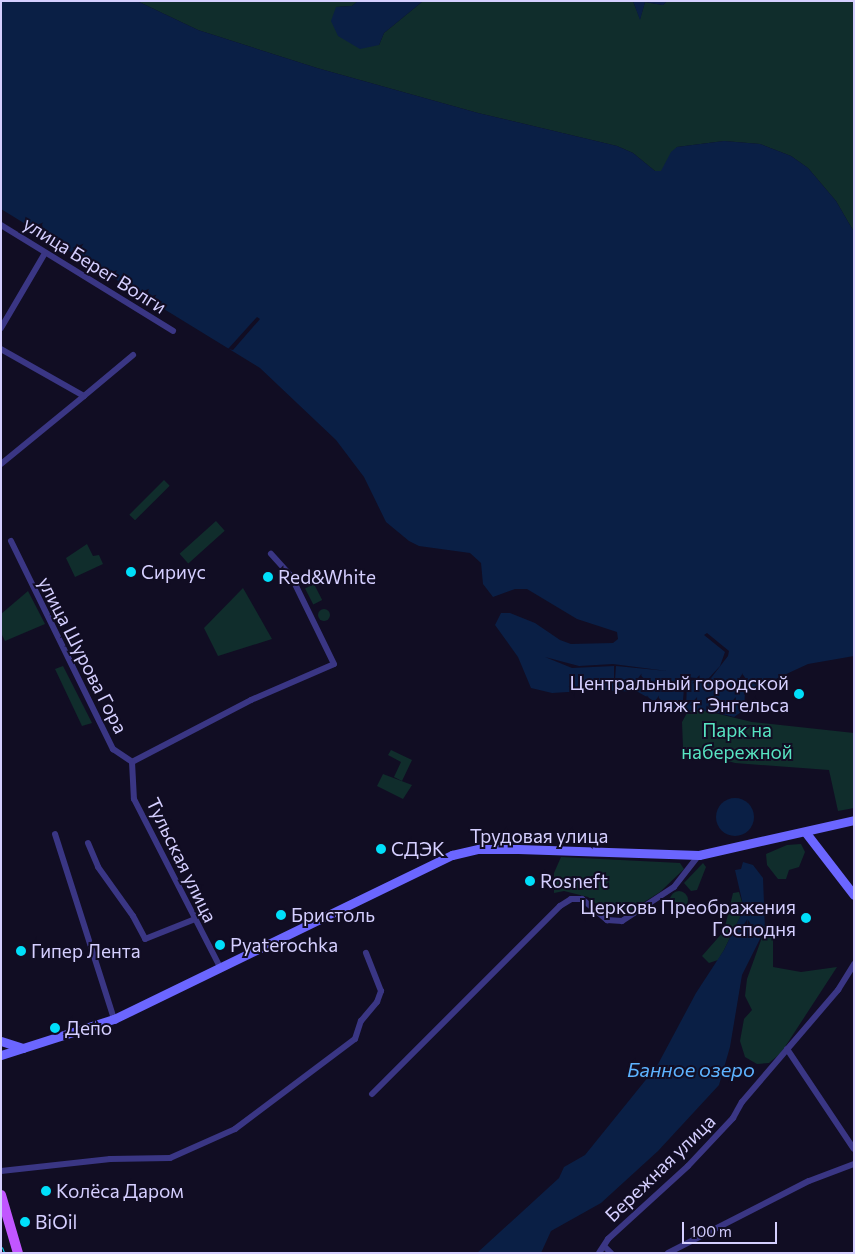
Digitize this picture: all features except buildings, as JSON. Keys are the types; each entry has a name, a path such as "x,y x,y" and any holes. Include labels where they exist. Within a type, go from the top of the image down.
{"main road":[{"name":"Трудовая улица","path":"1,1055 114,1019 452,855 479,849 518,848 699,855 806,833 854,820"},
{"path":"806,833 854,895"},
{"path":"1,1041 23,1048"},
{"path":"1,1195 18,1253"},
{"path":"1,1219 11,1253"}],"street":[{"name":"улица Берег Волги","path":"1,225 173,331"},
{"path":"1,328 45,253"},
{"path":"1,349 84,396"},
{"path":"1,464 133,355"},
{"name":"улица Шурова Гора","path":"11,541 113,748 132,762"},
{"path":"132,762 251,700 334,664 291,576 271,554"},
{"name":"Тульская улица","path":"132,762 134,799 220,967"},
{"path":"55,834 114,1019"},
{"path":"88,843 98,867 145,939 195,918"},
{"path":"372,1094 560,906 571,899 582,899 607,920 622,921 674,887 699,855"},
{"path":"1,1171 110,1159 170,1158 235,1129 355,1039 361,1021 378,1002 381,991 366,953"},
{"name":"Бережная улица","path":"599,1253 604,1246 688,1166 732,1118 742,1102 838,990 854,964"},
{"path":"787,1049 854,1149"},
{"path":"668,1253 810,1181 854,1164"},
{"path":"604,1246 610,1253"}],"green space":[{"path":"137,1 358,1 352,6 336,7 379,45 384,33 423,1 633,1 640,19 645,2 663,5 667,1 854,1 854,232 836,201 808,168 791,156 760,144 724,141 677,147 661,172 655,171 633,153 617,146 478,113 317,68 198,30"},
{"path":"164,480 170,486 135,520 129,515"},
{"path":"216,521 225,531 188,563 180,554"},
{"path":"87,544 93,556 99,555 103,564 75,577 66,558"},
{"path":"314,584 322,600 313,605 305,589"},
{"path":"243,588 272,639 218,656 204,628"},
{"path":"28,591 45,624 5,641 1,633 1,614"},
{"path":"322,609 326,609 330,615 326,621 322,621 318,617 318,613"},
{"path":"63,666 92,723 82,726 55,669"},
{"name":"Парк на набережной","path":"702,710 752,722 854,733 854,808 838,811 829,770 735,763 683,748 682,722 688,711"},
{"path":"391,750 412,760 402,781 394,777 401,762 388,755"},
{"path":"383,774 412,785 403,799 377,786"},
{"path":"801,844 805,852 799,867 789,870 786,879 778,879 767,865 766,854 787,845"},
{"path":"561,857 680,863 684,869 660,892 630,911 615,914 607,913 588,897 564,891 554,893 554,873"},
{"path":"703,863 706,867 697,890 691,891 684,883"},
{"path":"679,891 685,894 688,900 685,906 679,909 673,906 670,900 673,894"},
{"path":"739,892 744,909 718,960 709,963 702,956 724,931 733,893"},
{"path":"765,929 770,930 773,935 773,967 801,972 837,967 781,1053 769,1063 757,1064 745,1057 740,1041 744,1019 752,1010 745,996 747,979"}],"water":[{"path":"1,1 137,1 198,30 317,68 478,113 617,146 633,153 655,171 661,171 671,152 677,147 724,141 760,144 791,156 808,168 836,201 854,232 854,656 808,664 745,693 744,710 734,717 710,711 670,710 638,692 600,690 552,693 531,688 518,657 495,625 501,613 510,613 535,623 560,640 571,644 613,643 618,639 617,632 577,619 527,589 515,589 493,597 483,584 481,563 470,553 419,546 409,541 386,522 364,477 336,440 260,368 1,209"},
{"path":"358,1 423,1 384,33 379,45 360,49 338,36 331,21 336,7 352,6"},
{"path":"633,1 667,1 663,5 645,2 640,20"},
{"path":"735,798 749,803 754,817 749,831 735,836 721,831 716,817 721,803"},
{"name":"Банное озеро","path":"743,862 753,865 763,878 765,929 742,975 730,1047 719,1085 658,1151 601,1203 551,1231 541,1253 477,1253 559,1178 564,1167 585,1155 657,1066 696,993 724,950 744,909 735,870 741,869"}],"pier":[{"path":"257,317 260,319 233,350 228,349"},
{"path":"707,633 729,651 728,656 708,682 687,680 686,711 682,711 685,677 708,679 720,666 725,652 704,635"},
{"path":"545,657 579,666 613,664 667,671 616,666 614,693 614,666 572,668"}],"railway":[{"path":"1,1248 3,1253"}],"place":[{"name":"Сириус","path":"131,572"},
{"name":"Red&White","path":"268,577"},
{"name":"Центральный городской пляж г. Энгельса","path":"799,694"},
{"name":"СДЭК","path":"381,849"},
{"name":"Rosneft","path":"530,881"},
{"name":"Бристоль","path":"281,915"},
{"name":"Церковь Преображения Господня","path":"806,918"},
{"name":"Pyaterochka","path":"220,945"},
{"name":"Гипер Лента","path":"21,951"},
{"name":"Депо","path":"55,1028"},
{"name":"Колёса Даром","path":"46,1191"},
{"name":"BiOil","path":"25,1222"}]}
